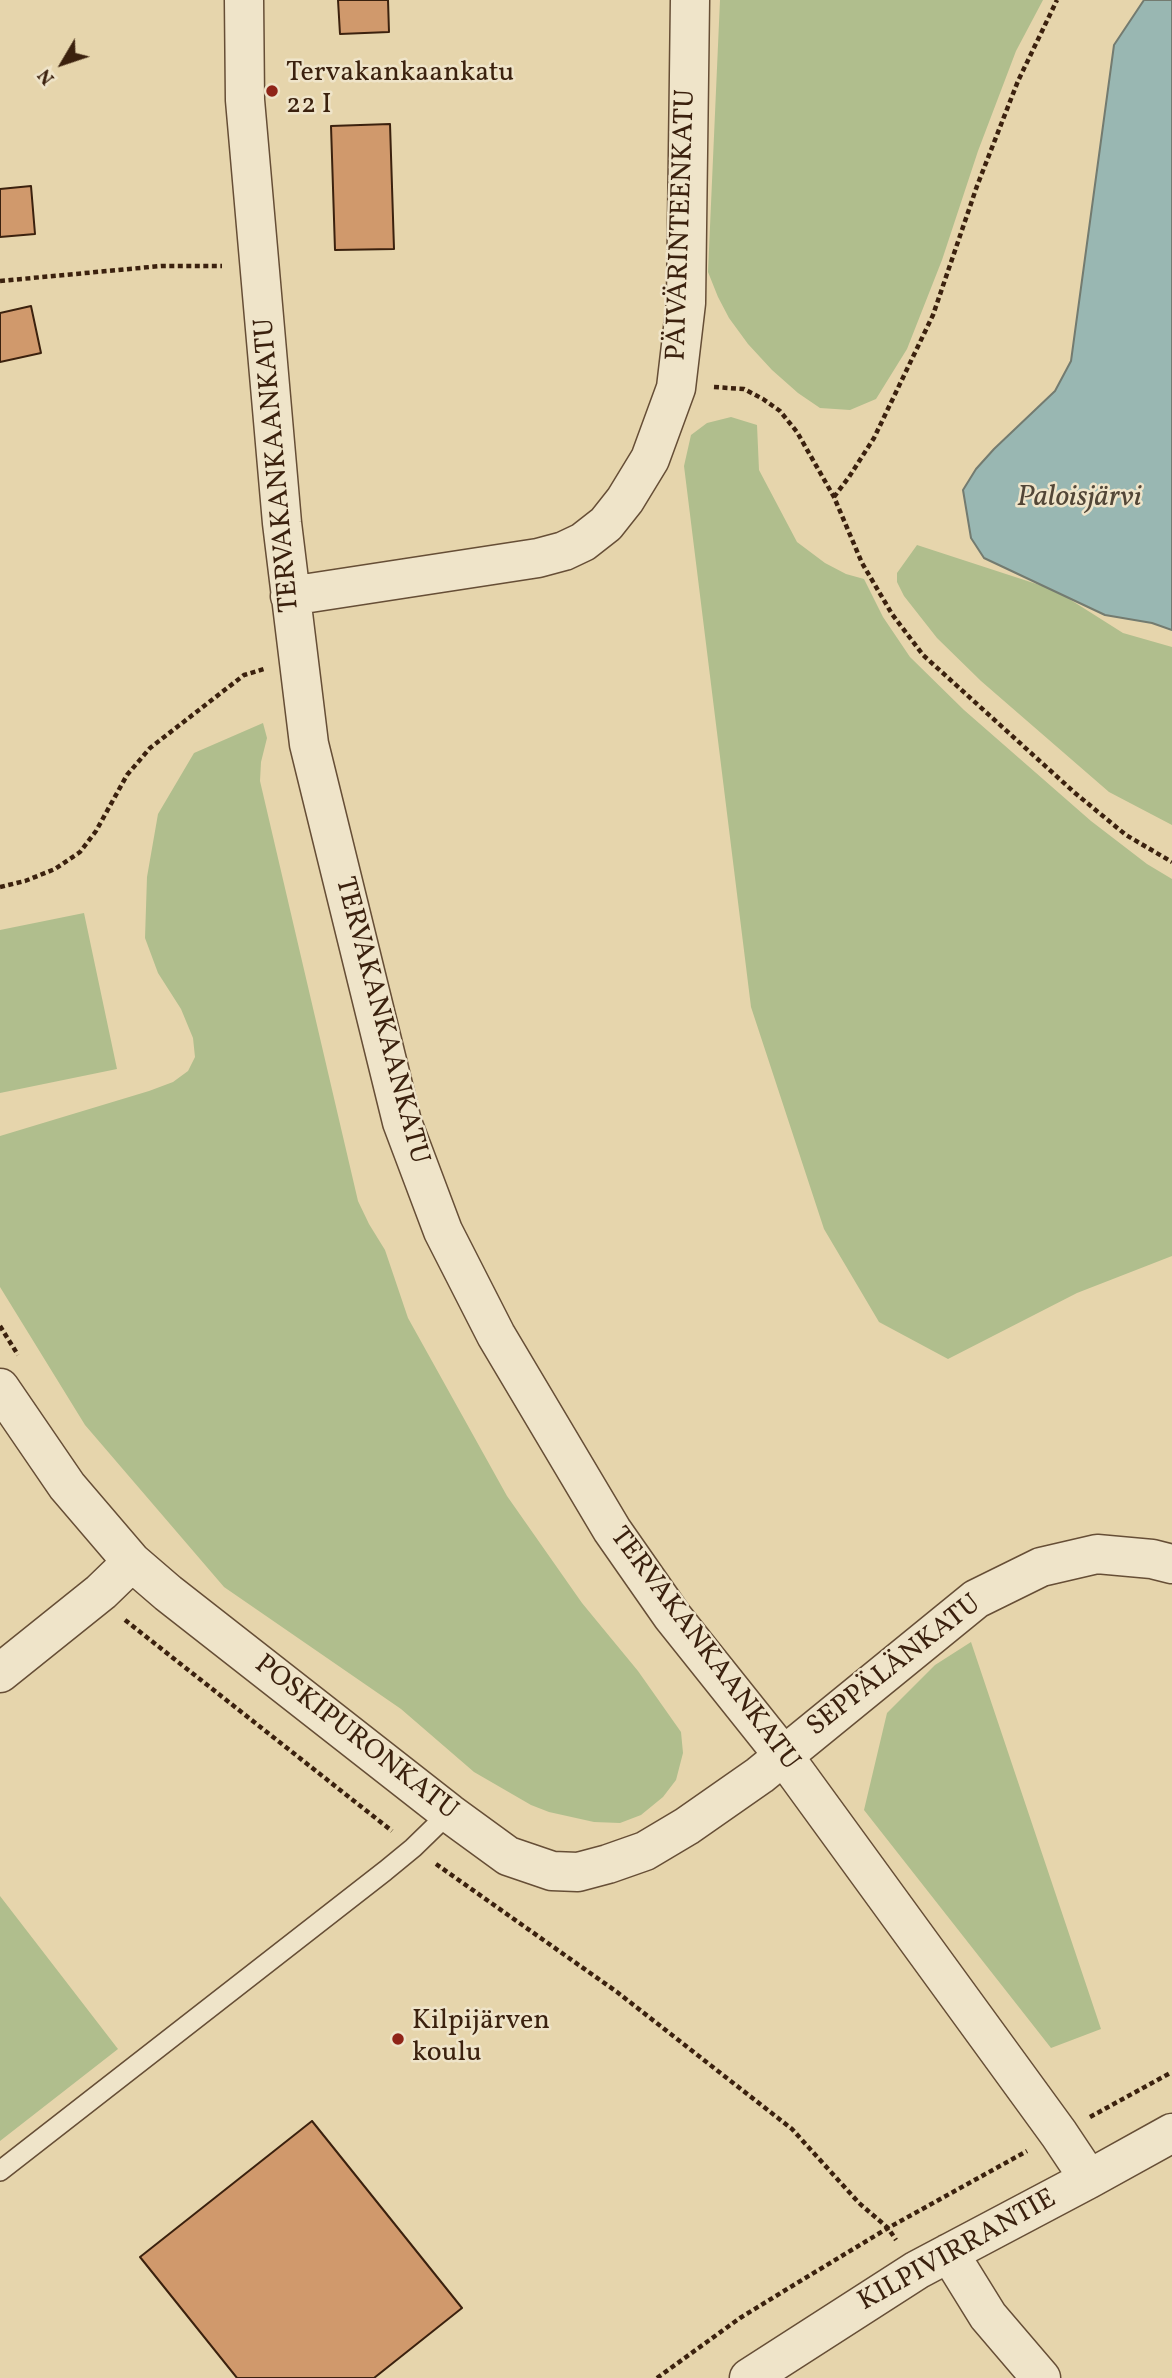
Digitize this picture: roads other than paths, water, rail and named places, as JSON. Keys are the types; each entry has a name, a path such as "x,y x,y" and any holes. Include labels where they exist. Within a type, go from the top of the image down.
{"street":[{"name":"TERVAKANKAANKATU","path":"244,0 245,100 282,523 309,744 402,1122 443,1231 496,1335 612,1530 672,1616 783,1755 1089,2179"},
{"name":"PÄIVÄRINTEENKATU","path":"290,596 538,558 564,551 583,542 606,524 625,500 650,459 676,388 686,303 690,0"},
{"name":"POSKIPURONKATU","path":"9,1372 67,1486 132,1562 449,1813 508,1856 552,1871 578,1872 645,1851 698,1819 760,1775 783,1755"},
{"name":"SEPPÄLÄNKATU","path":"783,1755 976,1599 1041,1567 1097,1554 1152,1559 1172,1564"},
{"path":"0,1673 102,1592 132,1562"},
{"name":"KILPIVIRRANTIE","path":"749,2378 933,2261 1172,2133"},
{"path":"933,2261 988,2316 1041,2378"}],"lane":[{"path":"0,2171 413,1848 449,1813"}],"water":[{"name":"Paloisjärvi","path":"1144,0 1172,0 1172,630 1152,623 1105,615 984,558 971,538 963,490 976,469 994,449 1055,391 1071,361 1114,45"}],"place":[{"name":"Tervakankaankatu 22 I","path":"272,91"},
{"name":"Kilpijärven koulu","path":"398,2039"}]}
